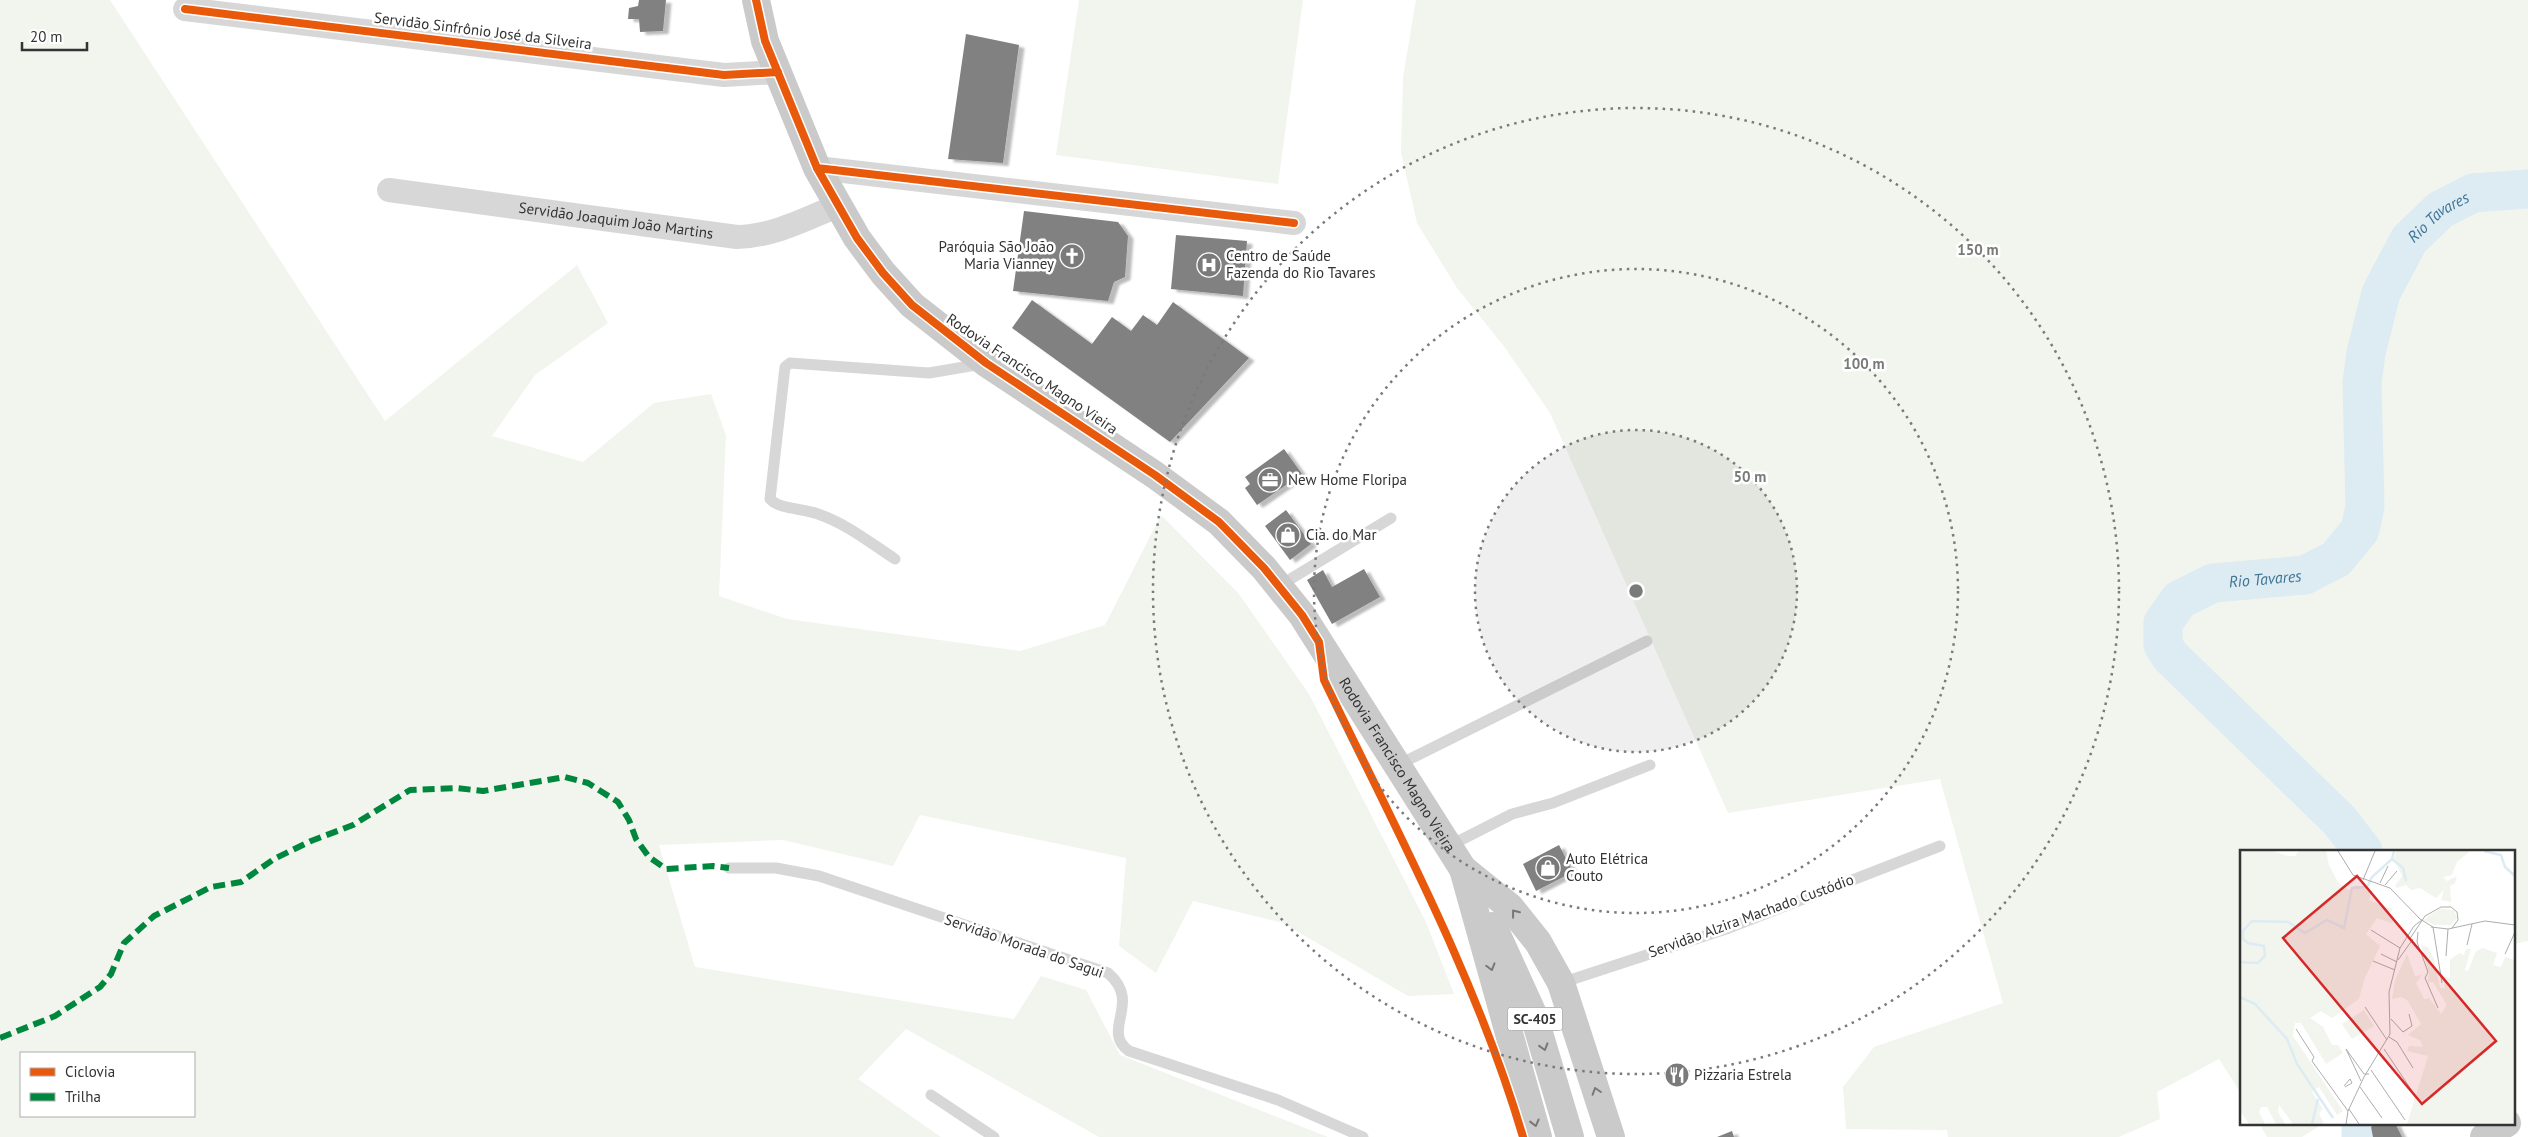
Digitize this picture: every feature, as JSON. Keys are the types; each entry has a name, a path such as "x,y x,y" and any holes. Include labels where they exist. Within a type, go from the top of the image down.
{"main road":[{"name":"Rodovia Francisco Magno Vieira","path":"756,0 766,41 817,168 857,238 883,273 912,304 986,363 1190,499 1226,528 1302,616 1464,870 1538,1137"},
{"name":"Rodovia Francisco Magno Vieira","path":"1464,870 1510,907 1538,942 1561,982 1611,1137"},
{"name":"SC-405","path":"1464,870 1484,906 1534,1016 1570,1137"},
{"path":"2516,1119 2528,1115"},
{"path":"2484,1137 2505,1124"}],"street":[{"name":"Servidão Sinfrônio José da Silveira","path":"185,9 724,75 778,72"},
{"path":"817,168 1294,223"},
{"name":"Servidão Joaquim João Martins","path":"389,190 737,238 756,237 783,229 837,206"}],"lane":[{"path":"895,559 841,522 804,509 776,505 770,499 785,367 790,363 929,373 986,363"},
{"path":"1278,586 1391,518"},
{"path":"1398,765 1648,641"},
{"path":"1449,846 1512,814 1553,803 1650,765"},
{"name":"Servidão Alzira Machado Custódio","path":"1561,982 1726,928 1940,846"},
{"name":"Servidão Morada do Sagui","path":"729,868 776,868 819,876 1108,973 1118,982 1123,990 1123,1004 1117,1036 1120,1045 1129,1051 1278,1100 1363,1137"},
{"path":"932,1095 994,1137"}],"shaded area":[{"path":"0,0 110,0 385,421 577,265 608,323 535,375 492,436 583,462 654,403 711,394 726,435 719,596 787,619 1020,651 1105,625 1161,515 1239,594 1309,694 1426,922 1454,994 1408,996 1283,923 1193,901 1156,973 1119,946 1126,858 920,815 893,866 783,840 659,845 695,967 1014,1019 1041,976 1086,990 1120,1055 1328,1137 1099,1137 906,1029 858,1079 941,1137 0,1137"},
{"path":"1079,0 1303,0 1278,184 1056,155"},
{"path":"1416,0 2528,0 2528,941 2516,944 2516,850 2240,850 2240,1092 2219,1059 2157,1092 2160,1119 2119,1137 1948,1137 1947,1130 1846,1129 1843,1087 1874,1047 2003,1003 1940,779 1728,813 1550,413 1503,345 1457,288 1417,223 1401,152 1403,78"},
{"path":"2260,1124 2322,1124 2302,1137 2267,1137"}],"building":[{"path":"639,0 666,0 663,31 640,32 639,19 628,19 629,8 638,6"},
{"path":"966,34 1019,45 1003,163 948,159"},
{"name":"Paróquia São João Maria Vianney","path":"1024,211 1118,222 1128,236 1125,277 1114,282 1108,301 1013,291"},
{"name":"Centro de Saúde Fazenda do Rio Tavares","path":"1176,235 1247,241 1243,296 1171,289"},
{"path":"1032,300 1092,344 1112,317 1131,331 1143,315 1157,325 1173,302 1249,358 1170,442 1012,328"},
{"name":"New Home Floripa","path":"1284,449 1302,474 1257,505 1245,488 1250,484 1245,477"},
{"name":"Cia. do Mar","path":"1286,510 1311,544 1290,560 1265,526"},
{"path":"1364,569 1380,597 1332,624 1307,580 1323,570 1332,587"},
{"name":"Auto Elétrica Couto","path":"1559,845 1573,872 1536,891 1523,864"},
{"path":"2376,1124 2396,1124 2402,1137 2373,1137 2371,1127"},
{"path":"1732,1131 1734,1137 1717,1137"}],"waterway":[{"name":"Rio Tavares","path":"2362,850 2339,820 2170,656 2163,645 2163,623 2179,600 2213,583 2305,575 2336,559 2360,530 2365,507 2362,382 2366,353 2381,293 2409,240 2440,210 2473,193 2528,189"},
{"name":"Rio Tavares","path":"2361,1124 2361,1137"}],"marked path":[{"path":"0,1038 55,1016 100,987 111,974 124,943 154,916 211,887 241,882 274,859 311,841 353,825 410,790 456,788 483,791 565,777 588,783 618,802 629,820 636,839 649,857 666,869 713,866 729,868"}],"cycle path":[{"path":"756,0 765,41 817,168 857,238 883,273 912,305 986,363 1155,475 1219,522 1264,568 1302,615 1319,642 1324,680 1406,848 1458,962 1504,1078 1523,1137"},
{"path":"185,9 724,75 778,72"},
{"path":"817,168 1294,223"}],"place":[{"name":"Paróquia São João Maria Vianney","path":"1072,256"},
{"name":"Centro de Saúde Fazenda do Rio Tavares","path":"1209,265"},
{"name":"New Home Floripa","path":"1270,480"},
{"name":"Cia. do Mar","path":"1288,535"},
{"name":"Auto Elétrica Couto","path":"1548,868"},
{"name":"Pizzaria Estrela","path":"1677,1075"}]}
